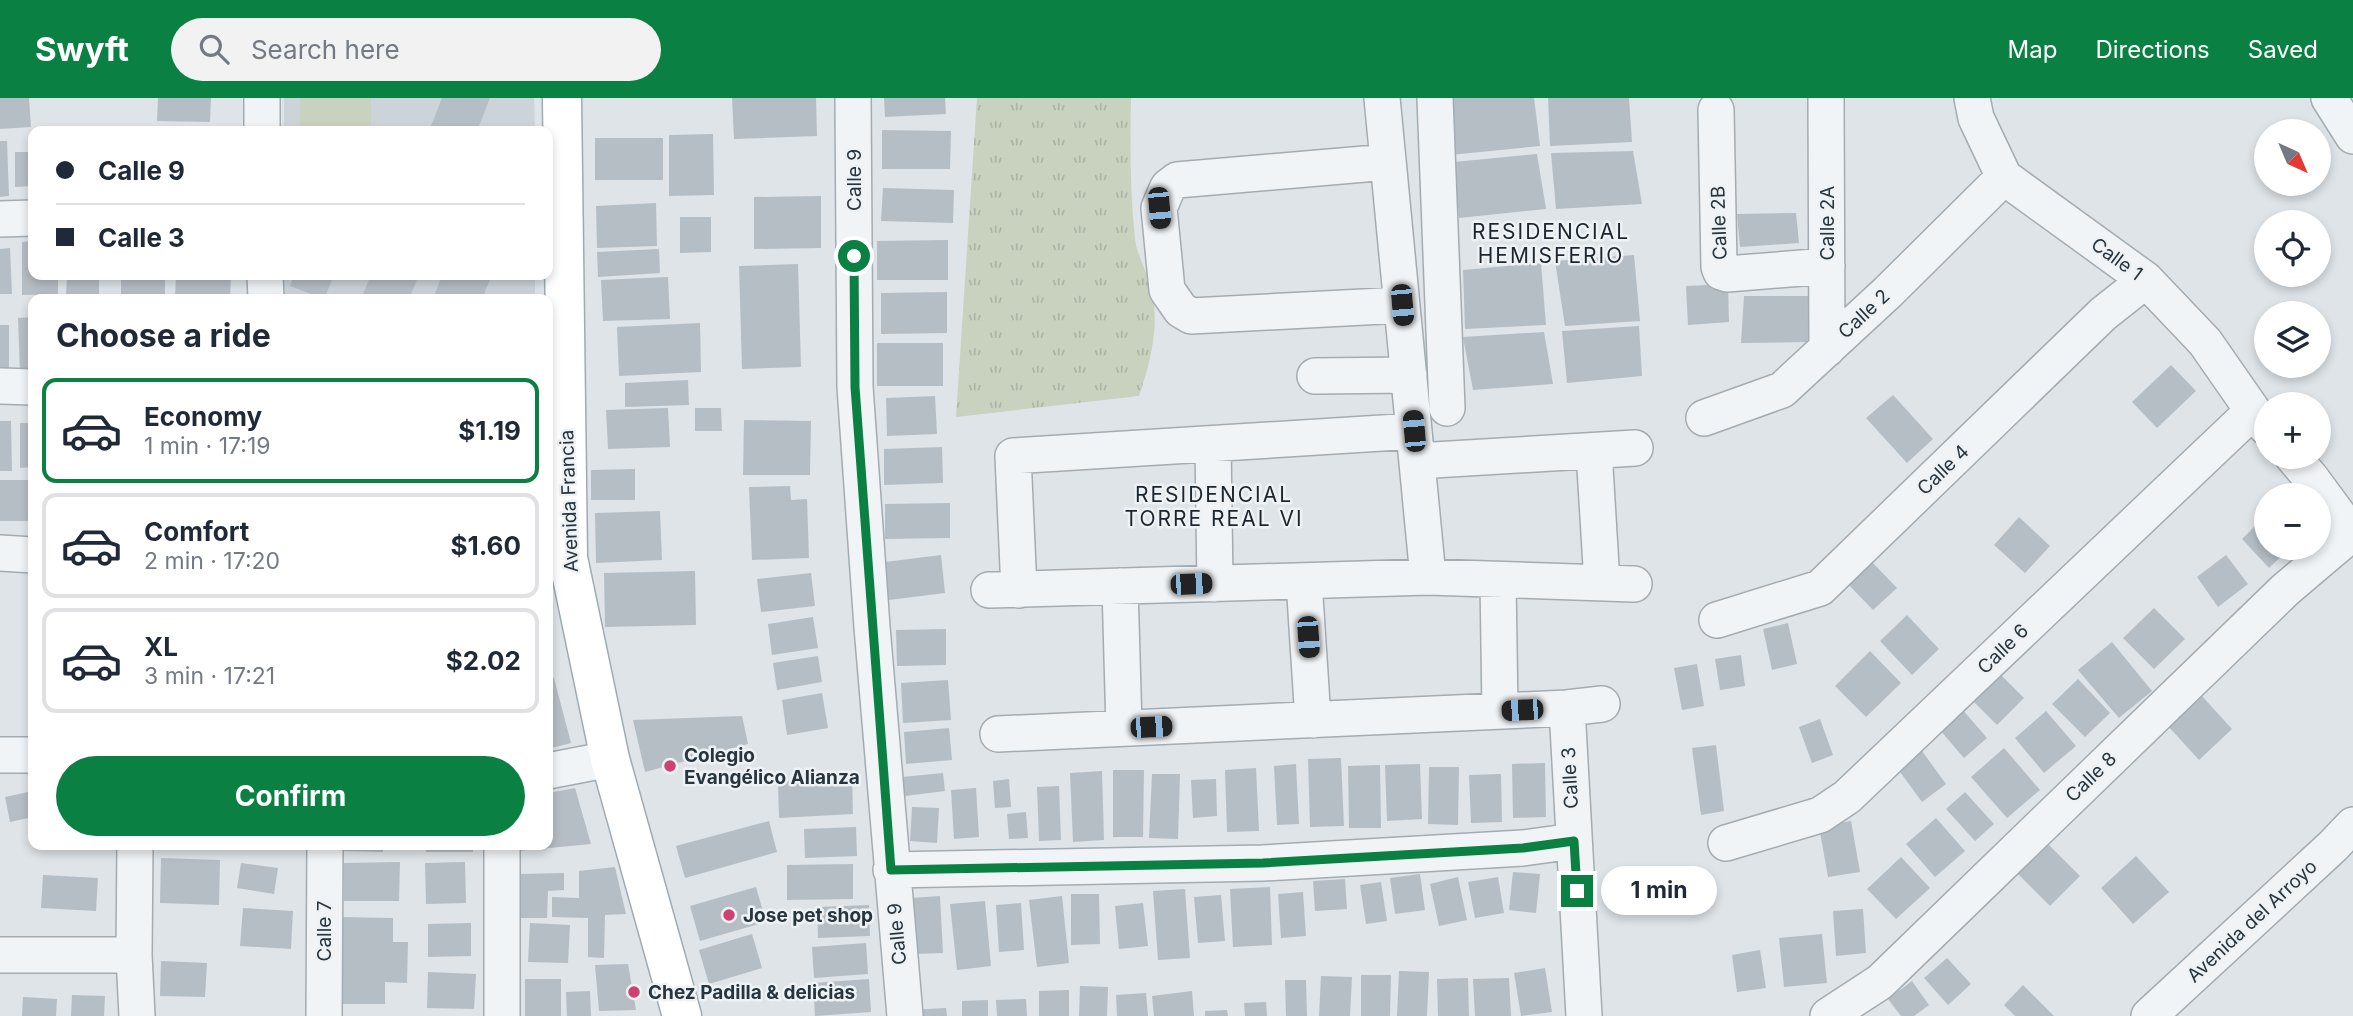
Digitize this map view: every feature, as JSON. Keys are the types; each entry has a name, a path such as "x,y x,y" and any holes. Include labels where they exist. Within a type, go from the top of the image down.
{"main road":[{"name":"Avenida Francia","path":"562,98 558,559 610,760 682,1016"}],"street":[{"path":"262,98 262,126"},
{"name":"Calle 9","path":"853,98 855,387 891,870 905,1016"},
{"path":"1382,98 1428,577"},
{"path":"1435,98 1447,408"},
{"name":"Calle 2A","path":"1826,98 1827,349"},
{"name":"Calle 1","path":"1972,98 1976,118 2004,177 2146,280 2205,342 2254,411"},
{"path":"2329,98 2353,136"},
{"name":"Calle 2B","path":"1716,110 1721,272 1727,274 1827,266"},
{"path":"1388,162 1177,180 1168,187 1159,208 1161,236 1167,290 1181,310 1191,316 1402,305"},
{"name":"Calle 2","path":"1704,418 1782,390 1888,292 2004,177"},
{"path":"0,219 28,218"},
{"name":"Calle 4","path":"1717,620 1819,588 2104,314 2146,280"},
{"path":"1315,376 1409,375"},
{"path":"0,386 28,387"},
{"name":"Calle 6","path":"1726,843 1820,815 1847,797 2254,424"},
{"path":"1213,444 1215,584"},
{"path":"1594,451 1618,584 1428,577 1004,590 1013,456 1213,444 1594,451 1635,448"},
{"path":"2303,469 2352,534"},
{"name":"Calle 8","path":"1828,1016 1880,982 2286,590 2352,534"},
{"path":"0,553 28,555"},
{"path":"1499,580 1500,711"},
{"path":"1304,581 1313,720"},
{"path":"1120,586 1124,728"},
{"path":"998,734 1567,708 1602,704"},
{"name":"Calle 3","path":"1567,708 1584,1016"},
{"path":"0,755 28,755"},
{"path":"553,770 610,760"},
{"name":"Avenida del Arroyo","path":"2149,1016 2353,825"},
{"path":"891,870 1263,863 1523,848 1574,841"},
{"path":"135,850 134,955 137,1016"},
{"name":"Calle 7","path":"324,1016 325,850"},
{"path":"502,850 502,1016"},
{"path":"0,955 134,955"}],"shaded area":[{"path":"284,98 534,98 535,126 284,126"},
{"path":"284,280 535,280 535,294 284,294"}],"green space":[{"path":"300,98 371,98 371,126 300,126"},
{"path":"977,98 1131,98 1135,239 1150,285 1155,313 1151,355 1139,396 956,417"}],"building":[{"path":"0,98 29,98 31,126 0,129"},
{"path":"158,98 211,98 210,122 157,121"},
{"path":"442,98 490,98 479,126 431,126"},
{"path":"732,98 816,98 817,136 734,139"},
{"path":"884,98 945,98 946,114 885,117"},
{"path":"1451,98 1534,98 1540,146 1450,155"},
{"path":"1548,98 1629,98 1632,142 1550,146"},
{"path":"882,130 951,131 950,169 882,169"},
{"path":"713,134 714,195 669,196 669,135"},
{"path":"595,138 663,138 663,180 595,180"},
{"path":"0,141 7,141 9,196 0,197"},
{"path":"1633,151 1642,204 1556,209 1551,153"},
{"path":"15,152 28,152 28,186 15,187"},
{"path":"1537,154 1546,209 1459,218 1454,162"},
{"path":"883,188 954,190 953,223 881,221"},
{"path":"821,196 821,248 754,249 754,197"},
{"path":"656,203 657,246 597,248 596,206"},
{"path":"1796,213 1799,243 1740,247 1737,214"},
{"path":"680,217 711,217 711,252 680,253"},
{"path":"948,240 948,280 877,280 877,241"},
{"path":"28,241 28,280 58,280 58,294 22,295 22,242"},
{"path":"10,248 12,294 0,294 0,249"},
{"path":"659,249 660,273 598,277 597,252"},
{"path":"1634,255 1640,321 1565,326 1555,261"},
{"path":"1541,263 1546,325 1465,329 1463,270"},
{"path":"798,264 801,367 742,369 739,266"},
{"path":"668,277 670,319 603,321 601,280"},
{"path":"67,280 99,280 99,294 66,294"},
{"path":"121,280 165,280 165,294 121,294"},
{"path":"176,280 231,280 230,294 175,294"},
{"path":"292,280 332,280 326,294 311,294 290,286"},
{"path":"369,280 417,280 411,294 363,294"},
{"path":"440,280 490,280 484,294 435,294"},
{"path":"1728,284 1729,322 1688,325 1686,286"},
{"path":"947,292 947,333 881,334 881,293"},
{"path":"1744,296 1812,296 1813,342 1741,343"},
{"path":"28,317 28,373 20,374 18,318"},
{"path":"700,323 701,372 619,376 617,327"},
{"path":"0,325 9,325 9,369 0,369"},
{"path":"1639,326 1642,376 1567,383 1562,331"},
{"path":"1544,332 1553,384 1473,390 1463,337"},
{"path":"877,343 943,343 943,386 877,386"},
{"path":"2171,365 2196,391 2157,428 2132,402"},
{"path":"688,380 689,405 625,407 625,383"},
{"path":"1893,395 1933,439 1907,463 1866,418"},
{"path":"935,396 937,434 887,436 886,398"},
{"path":"668,408 670,447 608,449 606,410"},
{"path":"695,408 721,408 722,431 695,431"},
{"path":"744,420 811,421 810,475 743,475"},
{"path":"0,421 11,421 12,471 0,471"},
{"path":"20,423 28,423 28,467 20,468"},
{"path":"942,447 943,483 884,485 884,449"},
{"path":"635,469 635,500 591,500 591,470"},
{"path":"0,480 28,480 28,521 0,521"},
{"path":"790,486 791,500 807,499 809,558 752,560 749,487"},
{"path":"950,503 950,538 885,539 885,504"},
{"path":"660,511 662,560 596,563 595,513"},
{"path":"2019,517 2050,546 2025,573 1994,545"},
{"path":"2254,527 2254,552 2242,539"},
{"path":"941,555 945,593 889,600 885,562"},
{"path":"2226,555 2248,584 2218,607 2197,577"},
{"path":"1870,560 1897,588 1873,610 1847,583"},
{"path":"2262,560 2277,560 2269,568"},
{"path":"695,571 696,625 605,627 604,573"},
{"path":"811,573 815,606 761,612 757,579"},
{"path":"2154,608 2185,639 2154,669 2123,638"},
{"path":"1907,615 1939,649 1912,675 1880,641"},
{"path":"813,617 818,648 772,655 768,624"},
{"path":"1788,623 1797,664 1772,670 1763,629"},
{"path":"946,629 946,665 897,666 896,630"},
{"path":"2112,642 2152,691 2119,718 2078,670"},
{"path":"1870,651 1901,683 1866,717 1835,686"},
{"path":"1741,655 1745,686 1720,690 1715,659"},
{"path":"818,656 822,682 777,690 773,663"},
{"path":"1697,664 1704,706 1682,710 1674,668"},
{"path":"1997,671 2024,698 1997,725 1970,698"},
{"path":"553,678 571,743 553,748"},
{"path":"2078,679 2110,713 2085,737 2052,704"},
{"path":"948,680 951,720 903,723 901,683"},
{"path":"822,693 828,728 787,735 782,700"},
{"path":"2201,695 2232,729 2199,760 2168,726"},
{"path":"1962,709 1987,738 1964,758 1939,729"},
{"path":"2046,711 2076,746 2044,773 2015,738"},
{"path":"742,716 748,744 645,772 633,720"},
{"path":"1820,719 1833,755 1812,763 1799,727"},
{"path":"949,728 952,760 906,764 904,732"},
{"path":"1716,745 1724,811 1701,815 1692,748"},
{"path":"1919,747 1946,784 1922,802 1895,765"},
{"path":"2004,748 2040,790 2007,818 1971,777"},
{"path":"1341,758 1344,826 1310,827 1308,759"},
{"path":"1545,763 1546,817 1513,818 1512,764"},
{"path":"1296,764 1299,824 1277,825 1274,766"},
{"path":"1420,764 1422,819 1387,821 1385,765"},
{"path":"1380,765 1381,828 1349,828 1348,766"},
{"path":"1429,767 1459,767 1458,825 1428,824"},
{"path":"1256,768 1259,831 1227,832 1225,770"},
{"path":"1113,770 1144,770 1143,837 1113,837"},
{"path":"1102,771 1104,840 1073,842 1070,773"},
{"path":"943,773 945,791 905,796 902,777"},
{"path":"1152,774 1180,774 1178,839 1149,838"},
{"path":"1501,774 1502,822 1471,823 1469,775"},
{"path":"852,778 853,814 779,818 778,782"},
{"path":"1009,779 1011,807 995,808 993,781"},
{"path":"1216,779 1217,816 1193,818 1191,780"},
{"path":"1059,786 1061,840 1039,841 1037,787"},
{"path":"575,788 591,844 553,848 553,792"},
{"path":"976,788 979,837 954,839 951,790"},
{"path":"28,792 28,818 10,822 5,797"},
{"path":"1965,792 1994,824 1975,841 1946,809"},
{"path":"912,807 939,808 937,843 910,841"},
{"path":"1026,812 1028,838 1009,839 1007,814"},
{"path":"1936,818 1965,851 1935,877 1906,844"},
{"path":"769,821 777,852 685,878 676,846"},
{"path":"1851,821 1860,872 1828,877 1819,826"},
{"path":"856,827 857,856 805,858 804,829"},
{"path":"2045,841 2080,876 2050,906 2015,871"},
{"path":"383,850 383,852 343,851"},
{"path":"426,850 473,850 473,852"},
{"path":"2136,856 2169,892 2133,924 2101,888"},
{"path":"1901,857 1930,888 1896,919 1867,889"},
{"path":"161,858 220,860 219,905 160,903"},
{"path":"400,862 399,901 344,901 344,863"},
{"path":"465,862 466,903 426,904 425,863"},
{"path":"241,863 278,868 274,894 237,888"},
{"path":"853,864 853,899 787,900 787,865"},
{"path":"615,867 626,914 605,915 604,958 588,957 588,918 552,917 552,897 579,898 579,871"},
{"path":"1513,872 1540,874 1536,913 1509,910"},
{"path":"564,873 564,890 548,891 547,918 520,918 520,874"},
{"path":"1420,874 1425,910 1395,914 1390,878"},
{"path":"43,875 98,878 96,911 41,908"},
{"path":"1458,877 1467,920 1439,926 1430,884"},
{"path":"1498,877 1504,913 1475,918 1468,882"},
{"path":"1345,879 1347,909 1315,911 1313,881"},
{"path":"1381,882 1387,921 1366,924 1360,885"},
{"path":"756,887 766,922 700,941 690,906"},
{"path":"1270,887 1272,945 1233,947 1230,889"},
{"path":"1185,889 1190,958 1158,960 1153,891"},
{"path":"1303,892 1306,936 1281,938 1278,894"},
{"path":"1071,894 1099,894 1100,944 1071,945"},
{"path":"1221,895 1225,941 1198,943 1194,897"},
{"path":"940,896 943,953 915,954 911,898"},
{"path":"1062,896 1069,963 1037,967 1029,900"},
{"path":"985,901 991,966 957,970 950,904"},
{"path":"1021,903 1024,950 999,952 996,905"},
{"path":"1143,903 1148,946 1119,949 1115,906"},
{"path":"869,905 870,936 818,938 817,907"},
{"path":"243,908 293,911 291,949 240,946"},
{"path":"1863,909 1866,953 1836,956 1833,911"},
{"path":"340,917 393,918 393,942 408,942 407,983 385,982 385,1004 338,1004"},
{"path":"471,923 471,956 428,957 428,924"},
{"path":"530,923 570,925 568,963 528,962"},
{"path":"752,934 762,968 709,984 699,950"},
{"path":"1822,934 1827,983 1784,987 1779,938"},
{"path":"866,943 868,974 814,978 812,947"},
{"path":"1760,950 1766,988 1737,992 1732,955"},
{"path":"1947,958 1971,984 1948,1005 1924,978"},
{"path":"161,961 207,963 205,997 160,996"},
{"path":"628,964 636,1010 599,1011 595,965"},
{"path":"1545,968 1552,1012 1521,1016 1514,973"},
{"path":"1399,971 1429,972 1427,1016 1397,1016"},
{"path":"428,972 476,974 474,1009 427,1008"},
{"path":"1361,975 1391,975 1390,1016 1361,1016"},
{"path":"1321,976 1352,977 1350,1016 1319,1016"},
{"path":"1468,978 1469,1016 1438,1016 1437,979"},
{"path":"1509,978 1511,1016 1475,1016 1473,979"},
{"path":"525,979 561,979 561,1016 525,1016"},
{"path":"869,979 871,1012 815,1016 813,983"},
{"path":"1285,980 1306,980 1307,1016 1286,1016"},
{"path":"1912,981 1929,1005 1914,1016 1901,1016 1888,999"},
{"path":"2023,985 2054,1016 2015,1016 2004,1005"},
{"path":"1080,986 1108,987 1107,1016 1079,1016"},
{"path":"1069,990 1069,1016 1039,1016 1039,991"},
{"path":"590,991 591,1016 567,1016 566,992"},
{"path":"1192,991 1194,1016 1154,1016 1152,996"},
{"path":"1146,993 1148,1016 1117,1016 1116,995"},
{"path":"72,995 105,996 104,1016 71,1016"},
{"path":"23,997 57,999 56,1016 22,1016"},
{"path":"1026,999 1027,1016 997,1016 996,1000"},
{"path":"988,1000 988,1016 962,1016 962,1001"},
{"path":"1266,1002 1267,1016 1245,1016 1244,1003"},
{"path":"946,1008 947,1016 909,1016 909,1010"},
{"path":"1227,1010 1228,1016 1205,1016 1205,1011"}],"place":[{"name":"Colegio Evangélico Alianza","path":"670,766"},
{"name":"Jose pet shop","path":"729,915"},
{"name":"Chez Padilla & delicias","path":"634,992"}],"district":[{"name":"RESIDENCIAL HEMISFERIO","path":"1551,243"},
{"name":"RESIDENCIAL TORRE REAL VI","path":"1214,506"}],"route":[{"path":"854,256 855,387 891,870 1263,863 1523,848 1574,841 1577,891"}]}
